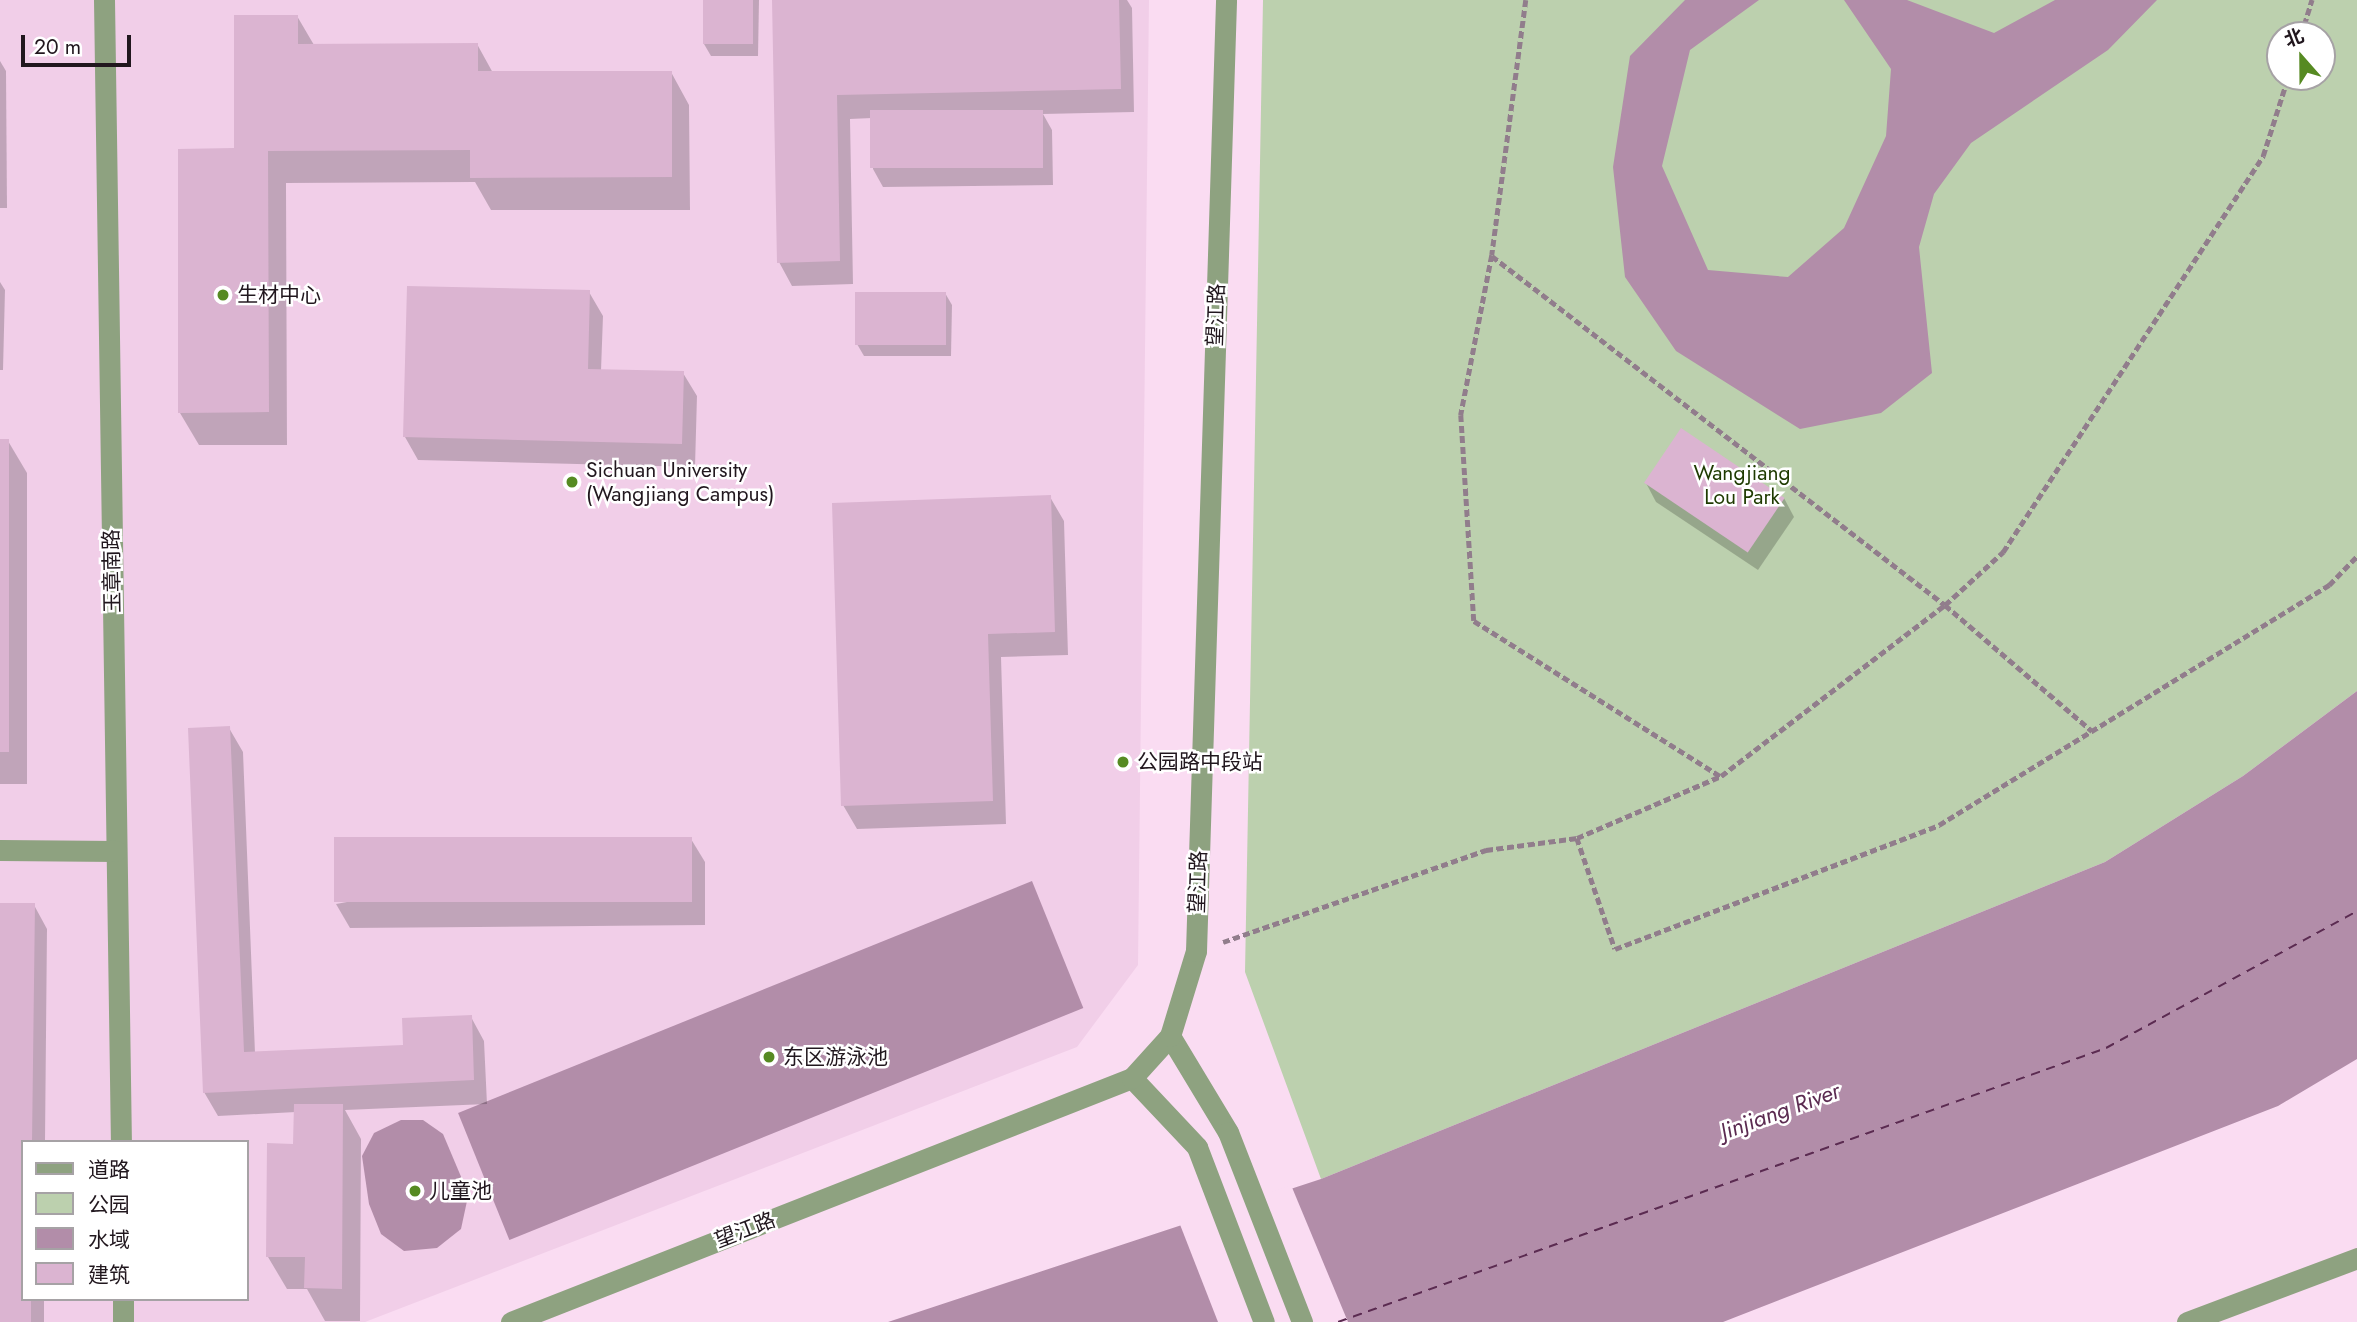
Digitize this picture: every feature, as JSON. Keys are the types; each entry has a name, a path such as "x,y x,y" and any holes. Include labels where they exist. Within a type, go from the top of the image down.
{"street":[{"name":"玉章南路","path":"104,0 121,1140"},
{"name":"望江路","path":"511,1322 1132,1078 1170,1036 1196,951 1226,0"},
{"path":"0,850 116,851"},
{"path":"1170,1036 1228,1132 1302,1322"},
{"path":"1132,1078 1197,1147 1264,1322"},
{"path":"2187,1322 2357,1258"},
{"path":"123,1301 123,1322"}],"path":[{"path":"1526,0 1492,255 1461,415 1474,621 1721,776"},
{"path":"2305,21 2312,0"},
{"path":"1196,951 1486,850 1577,838 1721,776 1945,605 2003,552 2263,156 2284,91"},
{"path":"1492,255 1945,605 2092,731"},
{"path":"1577,838 1615,949 1939,825 2329,585 2357,556"}],"shaded area":[{"name":"Sichuan University (Wangjiang Campus)","path":"0,0 1149,0 1138,965 1077,1047 365,1322 0,1322"}],"green space":[{"name":"Wangjiang Lou Park","path":"1263,0 2357,0 2357,691 2243,776 2105,862 1321,1179 1245,972"}],"water":[{"path":"1685,0 1759,0 1690,50 1662,166 1708,270 1788,277 1844,228 1886,136 1891,69 1844,0 1907,0 1994,33 2055,0 2157,0 2108,50 1971,143 1934,194 1919,247 1932,373 1881,413 1800,429 1676,351 1625,277 1613,167 1630,56"},
{"name":"Jinjiang River","path":"2357,691 2357,1059 2278,1106 1723,1322 888,1322 1321,1179 2105,862 2243,776"},
{"name":"东区游泳池","path":"1032,881 1083,1008 509,1240 458,1113"},
{"name":"儿童池","path":"401,1120 423,1120 443,1134 462,1179 467,1201 461,1229 437,1248 404,1251 381,1234 369,1204 362,1156 374,1133"}],"pier":[{"path":"1291,1185 1348,1322 1218,1322 1179,1222"}],"building":[{"path":"703,0 753,0 753,44 703,44"},
{"path":"772,0 1119,0 1121,89 837,95 840,261 777,263"},
{"name":"生材中心","path":"234,15 298,15 298,44 478,43 478,71 672,71 672,177 470,178 470,150 268,151 269,412 178,413 178,149 234,148"},
{"path":"870,110 1043,110 1043,168 870,168"},
{"path":"407,286 590,290 588,369 684,371 682,444 403,437"},
{"path":"855,292 946,292 946,345 855,345"},
{"path":"1681,428 1785,498 1748,553 1644,483"},
{"path":"0,439 9,439 9,752 0,752"},
{"path":"1051,495 1055,632 988,634 993,801 841,806 832,503"},
{"path":"230,726 244,1052 403,1045 402,1018 472,1015 474,1080 203,1093 188,728"},
{"path":"334,837 692,837 692,902 334,902"},
{"path":"0,903 35,903 32,1140 21,1140 21,1301 31,1301 31,1322 0,1322"},
{"path":"294,1104 343,1104 342,1289 304,1288 305,1257 266,1257 267,1143 293,1144"}],"ferry route":[{"path":"1338,1322 2106,1048 2357,911"}],"place":[{"name":"生材中心","path":"223,295"},
{"name":"Sichuan University (Wangjiang Campus)","path":"572,482"},
{"name":"公园路中段站","path":"1123,762"},
{"name":"东区游泳池","path":"769,1057"},
{"name":"儿童池","path":"415,1191"}]}
